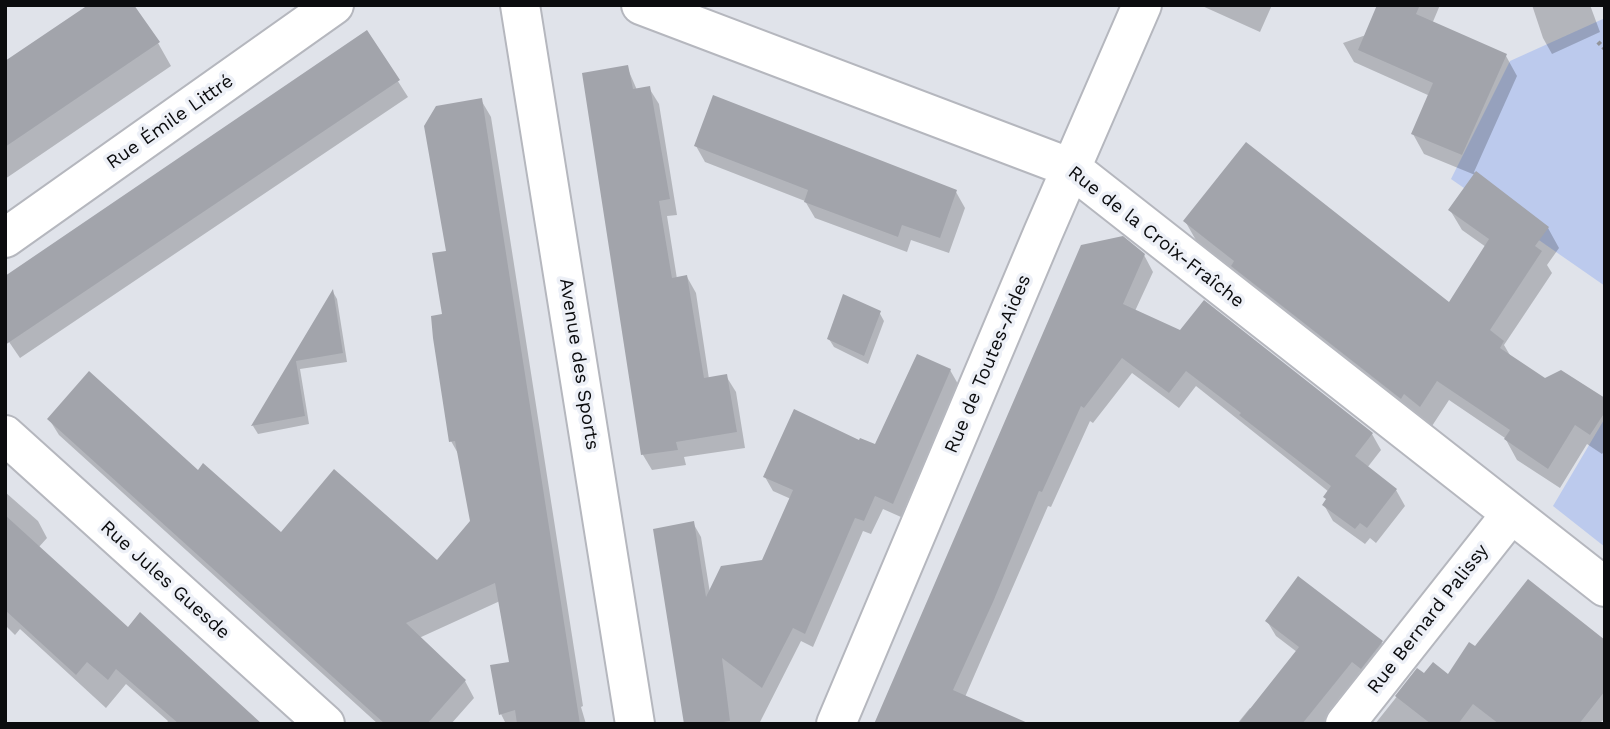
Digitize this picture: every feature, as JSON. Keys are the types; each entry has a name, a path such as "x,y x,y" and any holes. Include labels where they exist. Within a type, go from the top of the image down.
{"street":[{"name":"Rue Émile Littré","path":"5,238 334,5"},
{"name":"Avenue des Sports","path":"520,5 635,724"},
{"name":"Rue de la Croix-Fraîche","path":"641,5 1071,168 1605,587"},
{"name":"Rue de Toutes-Aides","path":"836,724 1142,5"},
{"name":"Rue Jules Guesde","path":"5,435 325,724"},
{"name":"Rue Bernard Palissy","path":"1345,724 1511,514"}],"path":[{"path":"1598,42 1605,50"}],"shaded area":[{"path":"1605,18 1605,286 1451,179 1510,61"},
{"path":"1605,418 1605,547 1553,506"}],"building":[{"path":"88,5 134,5 160,42 5,147 5,61"},
{"path":"1377,5 1420,5 1416,14 1507,54 1462,155 1411,134 1433,83 1358,50"},
{"path":"367,30 400,80 5,345 5,276"},
{"path":"628,65 633,89 650,86 670,199 659,201 672,278 687,275 704,378 727,374 737,432 676,442 678,450 641,455 582,73"},
{"path":"713,95 957,190 940,238 902,225 898,237 804,202 808,190 694,146"},
{"path":"482,98 580,724 517,724 515,710 499,715 490,665 509,662 495,583 406,623 466,680 427,724 385,724 47,419 89,371 198,470 203,463 281,532 334,469 437,560 470,521 455,441 449,442 433,338 431,316 442,314 432,253 446,251 424,126 436,106"},
{"path":"1246,142 1449,302 1489,239 1448,210 1476,171 1549,227 1535,246 1542,251 1490,330 1504,341 1500,348 1545,378 1561,370 1605,398 1605,412 1590,435 1575,425 1548,469 1504,439 1510,430 1437,381 1420,407 1404,394 1401,399 1231,266 1234,261 1183,221"},
{"path":"1123,236 1145,254 1123,304 1180,330 1204,300 1373,433 1355,456 1397,489 1367,528 1360,523 1355,529 1322,505 1326,499 1323,497 1331,486 1186,371 1169,393 1122,358 1084,408 1081,406 1042,492 1039,491 953,690 1030,724 874,724 1081,245"},
{"path":"333,289 343,353 296,361 305,416 251,426"},
{"path":"843,294 881,311 864,356 827,339"},
{"path":"917,354 951,369 893,504 875,496 864,521 855,518 805,634 793,628 762,688 722,658 730,721 684,724 653,529 694,521 706,597 721,566 762,560 793,490 763,477 794,409 859,440 860,438 875,444"},
{"path":"5,515 128,627 140,612 262,724 179,724 116,669 108,680 87,662 76,675 5,610"},
{"path":"1298,576 1383,641 1361,669 1352,662 1302,724 1238,724 1299,647 1265,621"},
{"path":"1528,579 1605,640 1605,691 1579,724 1499,724 1473,704 1458,724 1431,724 1395,696 1417,668 1424,673 1433,662 1448,674 1469,642 1475,646"}]}
